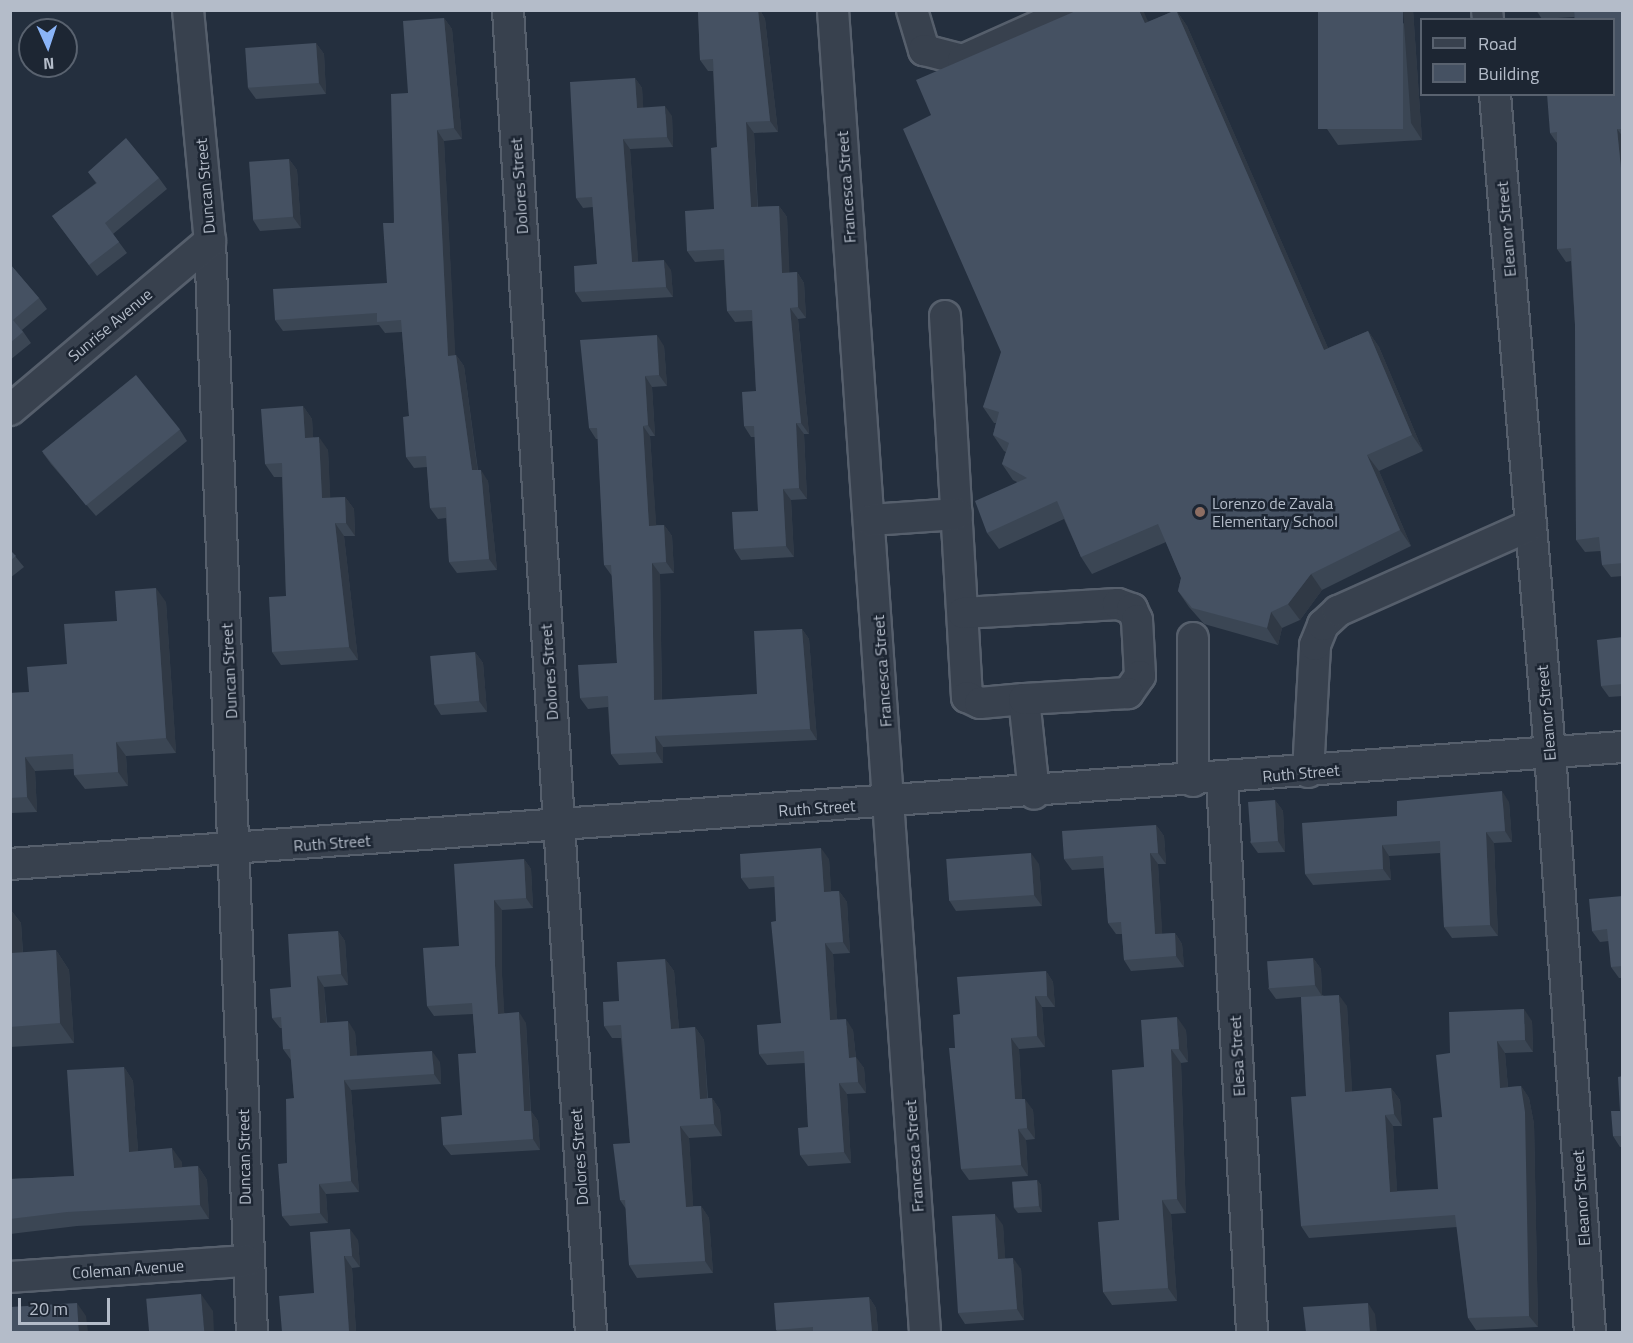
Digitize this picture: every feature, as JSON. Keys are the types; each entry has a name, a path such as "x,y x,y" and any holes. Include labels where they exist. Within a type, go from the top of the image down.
{"street":[{"name":"Duncan Street","path":"188,10 210,241 237,850 246,1261 252,1332"},
{"name":"Dolores Street","path":"508,10 591,1332"},
{"name":"Francesca Street","path":"833,10 892,803 925,1332"},
{"path":"912,10 924,50 963,60 1075,10"},
{"name":"Eleanor Street","path":"1495,96 1550,753 1590,1332"},
{"name":"Sunrise Avenue","path":"10,410 210,241"},
{"path":"945,316 968,697 980,703 1128,693 1140,676 1132,609 1118,604 963,613"},
{"path":"871,520 957,514"},
{"path":"1308,772 1315,645 1323,625 1338,611 1531,525"},
{"name":"Elesa Street","path":"1193,638 1208,780 1252,1332"},
{"path":"1024,699 1034,793"},
{"name":"Ruth Street","path":"10,864 1034,793 1623,747"},
{"name":"Coleman Avenue","path":"10,1277 246,1261"}],"building":[{"path":"758,10 770,121 746,122 751,207 779,206 782,273 797,272 798,307 790,308 801,423 796,423 799,488 783,489 786,546 734,549 732,512 758,511 754,426 744,426 742,392 756,391 752,310 727,311 724,249 687,251 685,211 714,209 711,148 717,147 713,59 700,60 698,11"},
{"path":"1078,10 1139,10 1145,23 1176,10 1324,350 1368,331 1412,435 1367,455 1400,530 1311,574 1288,604 1271,612 1267,628 1192,608 1178,591 1181,578 1158,524 1081,557 1057,501 987,533 975,501 1027,478 1002,464 1009,443 993,435 999,412 983,407 1001,352 903,129 931,115 916,80"},
{"path":"1318,10 1403,10 1403,129 1318,129"},
{"path":"1574,10 1623,10 1623,129 1617,129 1623,188 1623,563 1602,565 1599,537 1576,540 1575,325 1571,248 1557,249 1557,132 1550,133 1547,96 1615,96 1615,18 1575,18"},
{"path":"444,18 454,128 437,130 448,356 456,355 472,470 481,470 489,559 449,562 446,507 430,508 426,456 406,457 403,417 409,416 401,320 377,322 377,313 275,320 273,289 387,283 383,223 394,223 391,94 408,93 403,21"},
{"path":"316,43 319,83 248,88 245,48"},
{"path":"635,78 637,108 665,106 667,137 623,139 632,262 664,260 666,287 575,292 574,266 597,264 592,197 576,198 570,82"},
{"path":"126,138 159,178 105,223 119,242 89,265 52,216 97,183 88,172"},
{"path":"289,159 293,217 253,220 249,162"},
{"path":"10,264 39,298 13,320 23,332 10,343"},
{"path":"657,335 659,375 645,376 648,425 643,426 649,526 664,525 666,562 652,563 654,700 757,694 754,631 802,629 810,729 655,736 656,752 611,754 608,696 580,698 578,665 617,663 611,565 604,565 597,428 589,428 580,340"},
{"path":"136,375 180,429 86,506 42,451"},
{"path":"303,406 305,438 319,437 322,498 345,497 346,523 335,523 349,647 272,652 269,597 286,596 282,463 265,464 261,409"},
{"path":"10,550 16,556 10,561"},
{"path":"156,588 166,738 116,742 118,772 74,775 73,754 25,757 27,797 10,798 10,693 29,692 27,667 67,664 64,624 117,621 115,591"},
{"path":"1623,637 1623,684 1601,686 1597,640"},
{"path":"475,652 479,701 434,705 430,656"},
{"path":"1502,791 1505,831 1486,832 1490,925 1444,927 1440,841 1382,845 1383,869 1305,874 1302,823 1397,816 1397,801"},
{"path":"1275,800 1278,841 1251,843 1248,802"},
{"path":"1156,825 1158,853 1150,853 1155,934 1175,933 1176,956 1124,960 1121,922 1108,923 1103,856 1064,859 1062,831"},
{"path":"821,848 824,892 839,891 843,942 825,943 830,1020 846,1019 849,1058 856,1057 858,1082 839,1083 844,1152 800,1155 798,1128 808,1127 804,1051 759,1054 757,1025 781,1023 771,922 776,921 774,876 741,878 740,854"},
{"path":"1031,853 1034,895 949,901 946,859"},
{"path":"524,859 526,898 494,900 495,965 498,1014 519,1012 524,1111 531,1111 533,1139 443,1145 441,1117 462,1115 458,1054 476,1053 472,1003 427,1006 423,948 459,946 454,864"},
{"path":"1623,896 1623,966 1611,967 1607,929 1592,931 1589,899"},
{"path":"338,931 341,974 317,976 320,1023 348,1021 350,1056 432,1051 434,1074 344,1080 351,1181 319,1184 320,1213 282,1216 278,1164 287,1163 286,1099 294,1098 290,1049 283,1049 281,1017 272,1018 270,989 291,987 288,934"},
{"path":"56,950 60,1023 10,1027 10,952"},
{"path":"1313,958 1315,985 1269,988 1267,961"},
{"path":"665,959 671,1029 695,1027 700,1099 712,1098 714,1124 680,1126 686,1207 701,1206 705,1261 629,1265 625,1200 620,1200 613,1144 630,1143 621,1025 604,1026 603,1002 619,1001 617,962"},
{"path":"1046,971 1047,996 1035,996 1037,1036 1011,1038 1015,1099 1025,1099 1027,1128 1018,1129 1021,1165 961,1169 949,1048 955,1048 953,1015 960,1014 957,977"},
{"path":"1339,995 1345,1092 1391,1088 1394,1114 1385,1115 1390,1192 1438,1189 1433,1118 1442,1117 1436,1055 1450,1053 1449,1012 1524,1009 1525,1040 1497,1041 1500,1088 1521,1086 1525,1112 1529,1316 1468,1318 1455,1215 1301,1226 1291,1097 1306,1096 1301,997"},
{"path":"1177,1017 1179,1049 1171,1049 1177,1199 1162,1200 1168,1288 1103,1292 1098,1222 1119,1220 1112,1070 1144,1067 1141,1020"},
{"path":"124,1067 129,1152 172,1148 174,1168 198,1166 200,1205 67,1212 10,1219 10,1179 74,1176 67,1070"},
{"path":"1623,1076 1623,1136 1613,1136 1611,1111 1620,1111 1618,1077"},
{"path":"1037,1180 1039,1206 1014,1208 1012,1182"},
{"path":"995,1214 998,1259 1013,1258 1017,1309 958,1313 952,1216"},
{"path":"350,1229 352,1256 344,1256 349,1332 282,1332 279,1296 314,1293 310,1232"},
{"path":"201,1294 204,1332 149,1332 146,1299"},
{"path":"869,1297 872,1332 813,1332 813,1327 776,1330 774,1303"},
{"path":"77,1303 79,1332 10,1332 10,1307"},
{"path":"1368,1303 1370,1332 1306,1332 1303,1307"}],"place":[{"name":"Lorenzo de Zavala Elementary School","path":"1200,512"}]}
